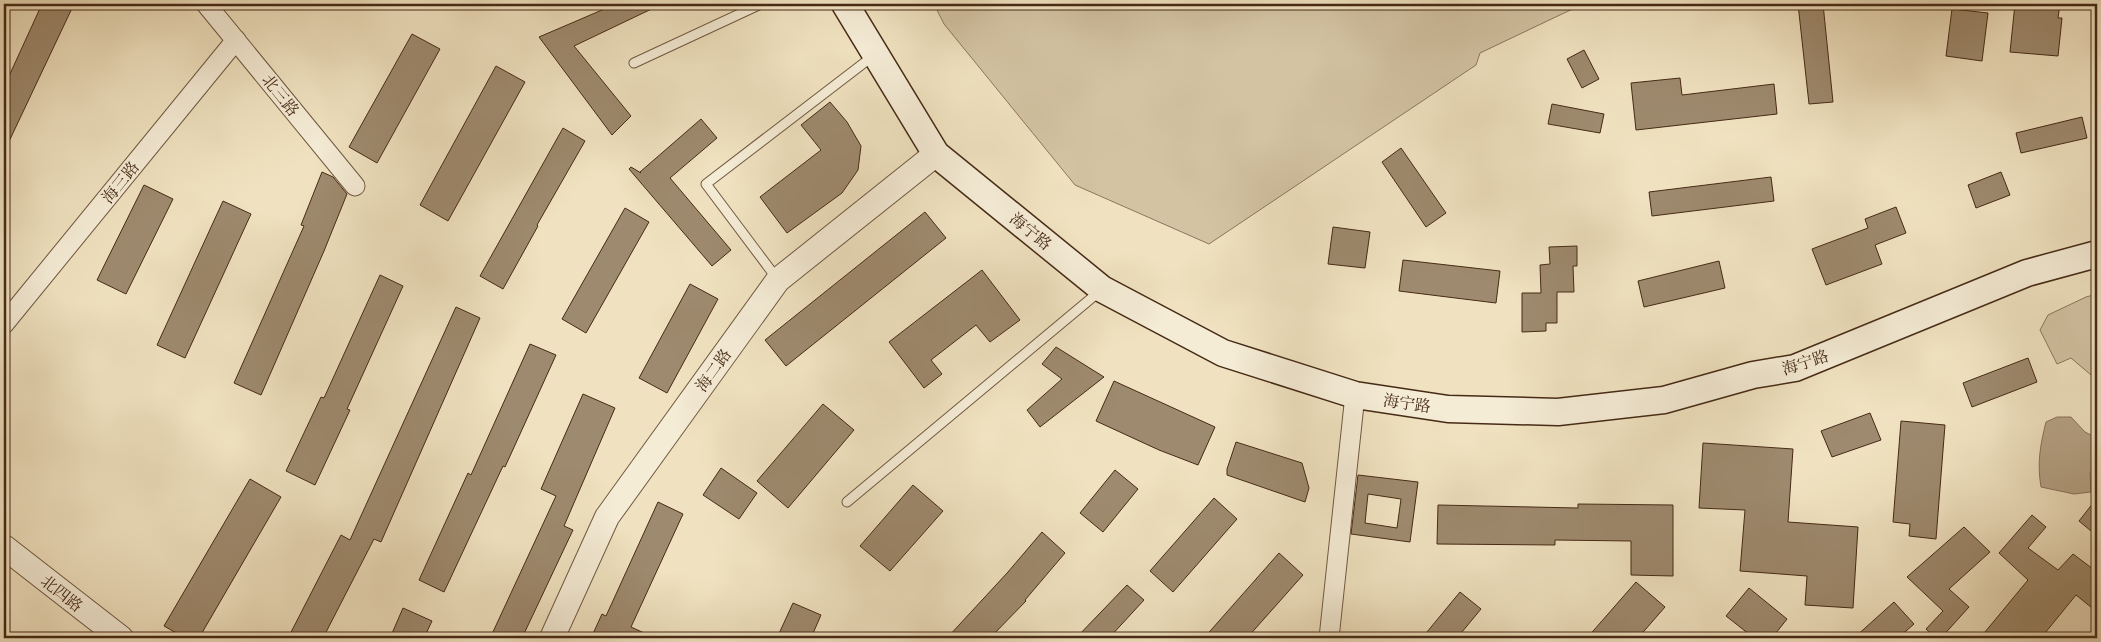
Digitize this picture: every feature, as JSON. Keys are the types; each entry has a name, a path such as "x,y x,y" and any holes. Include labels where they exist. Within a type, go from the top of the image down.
{"main road":[{"name":"海宁路","path":"845,4 936,154 1102,289 1223,353 1355,395 1448,409 1558,412 1664,400 1753,375 1796,368 2027,273 2097,254"}],"street":[{"name":"北三路","path":"206,4 355,186"},
{"name":"海三路","path":"4,324 236,40"},
{"name":"海二路","path":"552,638 607,517 778,280 936,154"},
{"path":"1329,638 1355,395"},
{"name":"北四路","path":"4,547 121,638"}],"lane":[{"path":"634,63 761,4"},
{"path":"778,280 706,184 875,55"},
{"path":"847,502 1102,289"}],"shaded area":[{"path":"934,4 1583,4 1480,53 1476,65 1209,244 1075,185 944,24"},
{"path":"2097,294 2097,380 2071,358 2057,364 2040,330 2048,315 2086,297"},
{"path":"2057,417 2071,417 2085,432 2097,438 2097,470 2090,472 2091,492 2074,494 2041,487 2039,462 2046,422"}],"building":[{"path":"42,4 74,4 4,152 4,87"},
{"path":"616,4 662,4 574,46 631,116 612,135 539,37"},
{"path":"1798,4 1823,4 1833,102 1809,104"},
{"path":"2015,4 2060,4 2058,18 2062,18 2058,56 2010,52"},
{"path":"1952,9 1988,13 1982,61 1946,56"},
{"path":"412,34 440,49 377,163 349,147"},
{"path":"1584,50 1599,79 1582,88 1567,59"},
{"path":"496,66 525,82 448,221 420,205"},
{"path":"1680,78 1682,95 1774,84 1777,114 1636,130 1631,83"},
{"path":"830,102 847,122 861,146 858,170 842,193 787,233 760,197 821,150 801,125"},
{"path":"1552,104 1604,114 1600,133 1548,124"},
{"path":"2082,117 2087,138 2021,153 2016,133"},
{"path":"701,119 717,138 670,178 731,250 712,266 629,169 631,167 641,173"},
{"path":"563,128 585,141 503,289 480,276"},
{"path":"1401,148 1446,213 1426,227 1382,162"},
{"path":"322,172 333,177 347,194 261,395 234,383 304,226 301,225"},
{"path":"2001,172 2010,195 1976,208 1968,185"},
{"path":"1771,177 1774,201 1652,216 1649,192"},
{"path":"144,185 173,199 126,294 97,280"},
{"path":"223,201 251,214 185,358 157,345"},
{"path":"1896,207 1906,233 1875,245 1882,264 1826,285 1812,249 1868,228 1865,219"},
{"path":"625,208 649,222 586,333 562,319"},
{"path":"925,212 946,238 786,366 765,340"},
{"path":"1333,227 1370,232 1365,268 1328,264"},
{"path":"1577,246 1577,266 1573,266 1574,292 1557,292 1557,323 1546,323 1546,331 1522,332 1522,293 1541,293 1540,265 1550,264 1549,247"},
{"path":"1403,260 1500,271 1496,303 1399,291"},
{"path":"1719,261 1725,288 1644,307 1638,281"},
{"path":"982,270 1020,320 990,342 976,325 931,360 942,374 924,388 889,342"},
{"path":"380,275 403,286 347,409 350,410 315,485 286,471 321,397 324,398"},
{"path":"690,284 718,299 667,393 639,378"},
{"path":"456,307 480,318 381,542 374,539 323,638 288,638 341,535 350,540"},
{"path":"530,344 556,355 505,467 503,466 444,592 419,580 468,473 471,475"},
{"path":"1056,347 1104,377 1040,427 1027,410 1062,379 1042,364"},
{"path":"2028,358 2037,382 1972,407 1963,383"},
{"path":"1114,381 1215,427 1198,465 1159,450 1096,421"},
{"path":"583,394 615,408 564,526 573,530 522,638 503,638 492,634 556,496 541,489"},
{"path":"823,404 854,430 788,508 757,481"},
{"path":"1870,413 1881,440 1832,457 1821,431"},
{"path":"1901,421 1945,425 1936,539 1909,536 1910,524 1893,522"},
{"path":"1236,442 1302,463 1309,488 1305,502 1227,475 1227,469"},
{"path":"1703,443 1793,449 1788,522 1858,527 1853,608 1805,605 1807,576 1740,571 1745,510 1699,508"},
{"path":"721,468 757,493 739,519 703,495"},
{"path":"1115,470 1138,489 1103,532 1080,513"},
{"path":"1358,475 1418,482 1410,542 1351,534","holes":["1368,494 1401,499 1397,528 1365,523"]},
{"path":"250,479 281,497 199,638 185,638 164,626"},
{"path":"913,485 943,511 890,571 860,546"},
{"path":"1214,498 1237,519 1173,592 1150,571"},
{"path":"2097,498 2097,536 2079,521"},
{"path":"658,502 683,514 631,627 655,638 591,638 602,614 606,616"},
{"path":"1578,504 1673,505 1673,576 1631,575 1631,541 1555,540 1555,545 1437,544 1438,505 1578,508"},
{"path":"2032,515 2046,527 2028,548 2058,570 2073,554 2097,572 2097,612 2076,595 2041,638 1980,638 2028,580 1999,553"},
{"path":"1964,527 1990,552 1949,589 1969,607 1941,638 1936,638 1926,629 1943,611 1907,577"},
{"path":"1042,532 1065,553 1026,601 990,638 947,638 1008,572"},
{"path":"1279,553 1303,575 1247,638 1204,638"},
{"path":"1636,582 1665,607 1638,638 1587,638"},
{"path":"1127,585 1144,600 1109,638 1076,638"},
{"path":"1749,588 1787,619 1772,638 1754,638 1726,616"},
{"path":"1460,592 1481,609 1457,638 1422,638"},
{"path":"1894,602 1914,624 1898,638 1854,638"},
{"path":"793,603 821,615 811,638 777,638"},
{"path":"403,608 432,621 424,638 390,638"}]}
